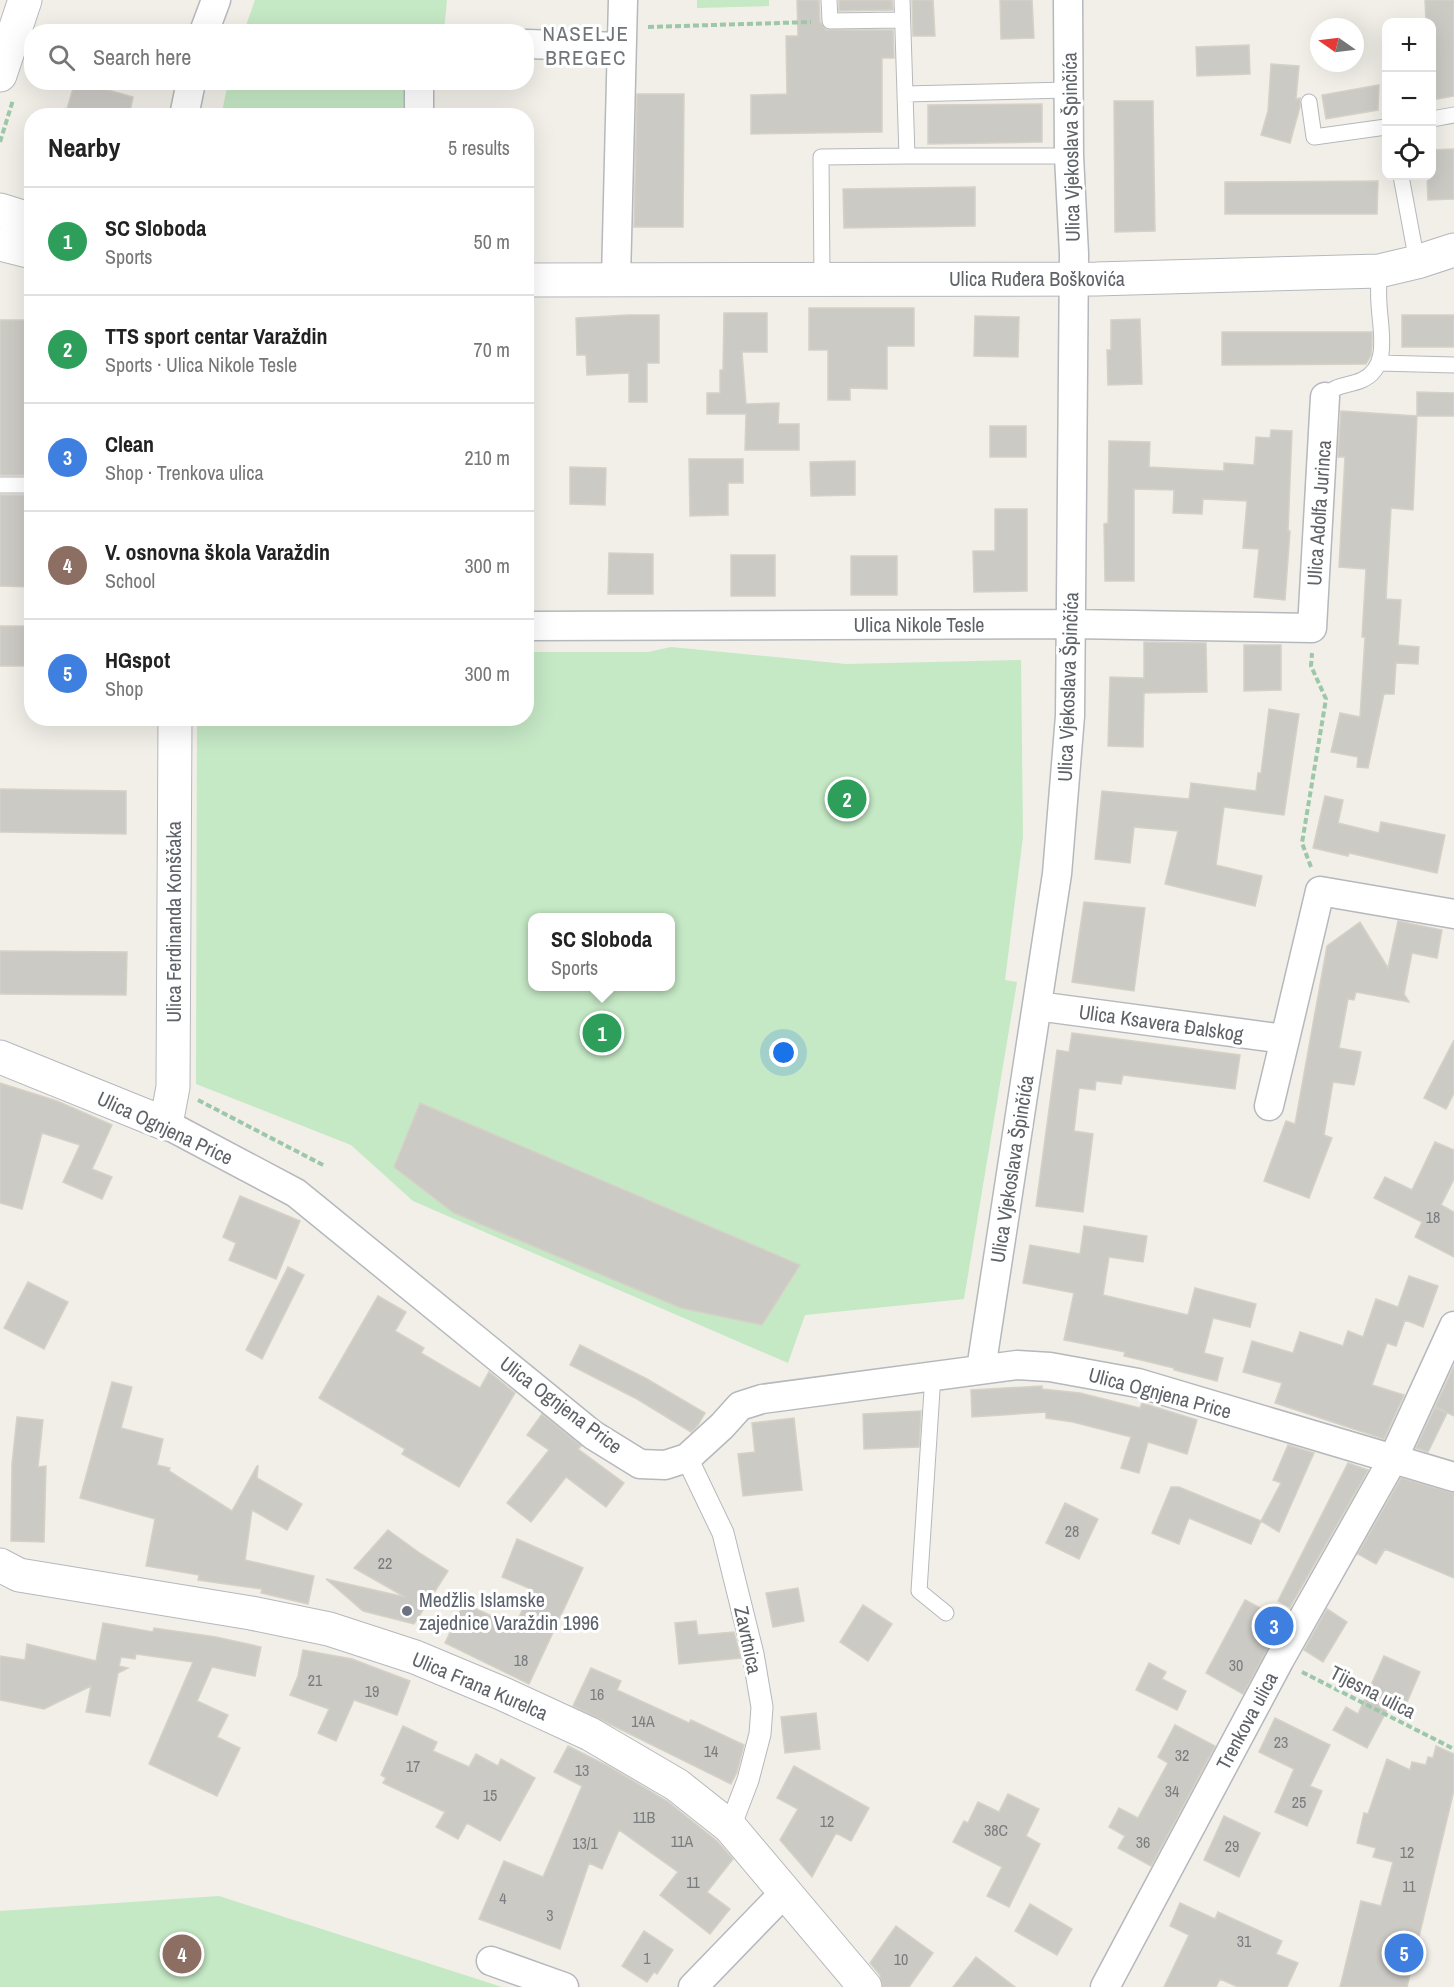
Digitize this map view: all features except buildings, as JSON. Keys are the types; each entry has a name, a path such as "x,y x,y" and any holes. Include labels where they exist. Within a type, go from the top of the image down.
{"street":[{"path":"0,75 25,0"},
{"path":"207,24 216,0"},
{"path":"616,279 622,0"},
{"name":"Ulica Vjekoslava Špinčića","path":"981,1369 1057,874 1070,716 1074,279 1069,156 1068,0"},
{"path":"534,43 621,37"},
{"path":"186,108 189,90"},
{"path":"419,90 419,108"},
{"path":"0,210 24,218"},
{"path":"0,244 24,250"},
{"name":"Ulica Ruđera Boškovića","path":"534,280 1074,279 1379,271 1418,262 1454,250"},
{"name":"Ulica Adolfa Jurinca","path":"1312,628 1325,397"},
{"name":"Ulica Nikole Tesle","path":"534,626 1071,624 1312,628"},
{"name":"Ulica Ferdinanda Konščaka","path":"166,1125 173,1087 175,726"},
{"path":"1269,1106 1320,891 1454,914"},
{"name":"Ulica Ksavera Đalskog","path":"1037,1006 1285,1039"},
{"name":"Ulica Ognjena Price","path":"0,1057 166,1125 296,1193 593,1435 640,1464 665,1465 687,1458 740,1406 762,1399 1017,1365 1050,1367 1138,1383 1454,1477"},
{"name":"Trenkova ulica","path":"1105,1987 1280,1659 1393,1460 1454,1326"},
{"name":"Zavrtnica","path":"687,1458 723,1533 753,1654 762,1707 760,1734 730,1827"},
{"name":"Ulica Frana Kurelca","path":"0,1565 19,1575 251,1612 329,1629 415,1657 590,1734 677,1785 730,1827 865,1987"},
{"path":"693,1987 784,1892"},
{"path":"491,1961 564,1987"}],"lane":[{"path":"829,0 830,21 903,20"},
{"path":"902,0 907,156"},
{"path":"905,94 1068,90"},
{"path":"1309,102 1314,137 1382,128"},
{"path":"1436,118 1454,115"},
{"path":"822,279 821,157 1069,156"},
{"path":"1402,180 1418,262"},
{"path":"1325,397 1330,389 1373,375 1379,363 1383,343 1379,271"},
{"path":"1379,363 1454,365"},
{"path":"0,485 24,485"},
{"path":"933,1375 919,1592 946,1613"}],"path":[{"path":"621,37 830,21"},
{"path":"1312,628 1311,666 1326,699 1302,843 1320,891"},
{"name":"Tijesna ulica","path":"1280,1659 1454,1749"}],"green space":[{"path":"255,0 447,0 445,24 246,24"},
{"path":"697,0 769,0 769,6 697,8"},
{"path":"227,90 405,90 404,108 223,108"},
{"path":"671,647 846,664 1021,660 1023,837 1005,980 1017,982 964,1299 805,1315 788,1363 413,1201 351,1145 196,1084 197,726 534,726 534,652 648,652"},
{"path":"219,1896 502,1987 0,1987 0,1911"}],"place":[{"name":"TTS sport centar Varaždin","path":"847,799"},
{"name":"SC Sloboda","path":"602,1033"},
{"name":"Medžlis Islamske zajednice Varaždin 1996","path":"407,1611"},
{"name":"Clean","path":"1274,1626"},
{"name":"HGspot","path":"1404,1953"},
{"name":"V. osnovna škola Varaždin","path":"182,1954"}],"district":[{"name":"NASELJE BREGEC","path":"586,46"}]}
